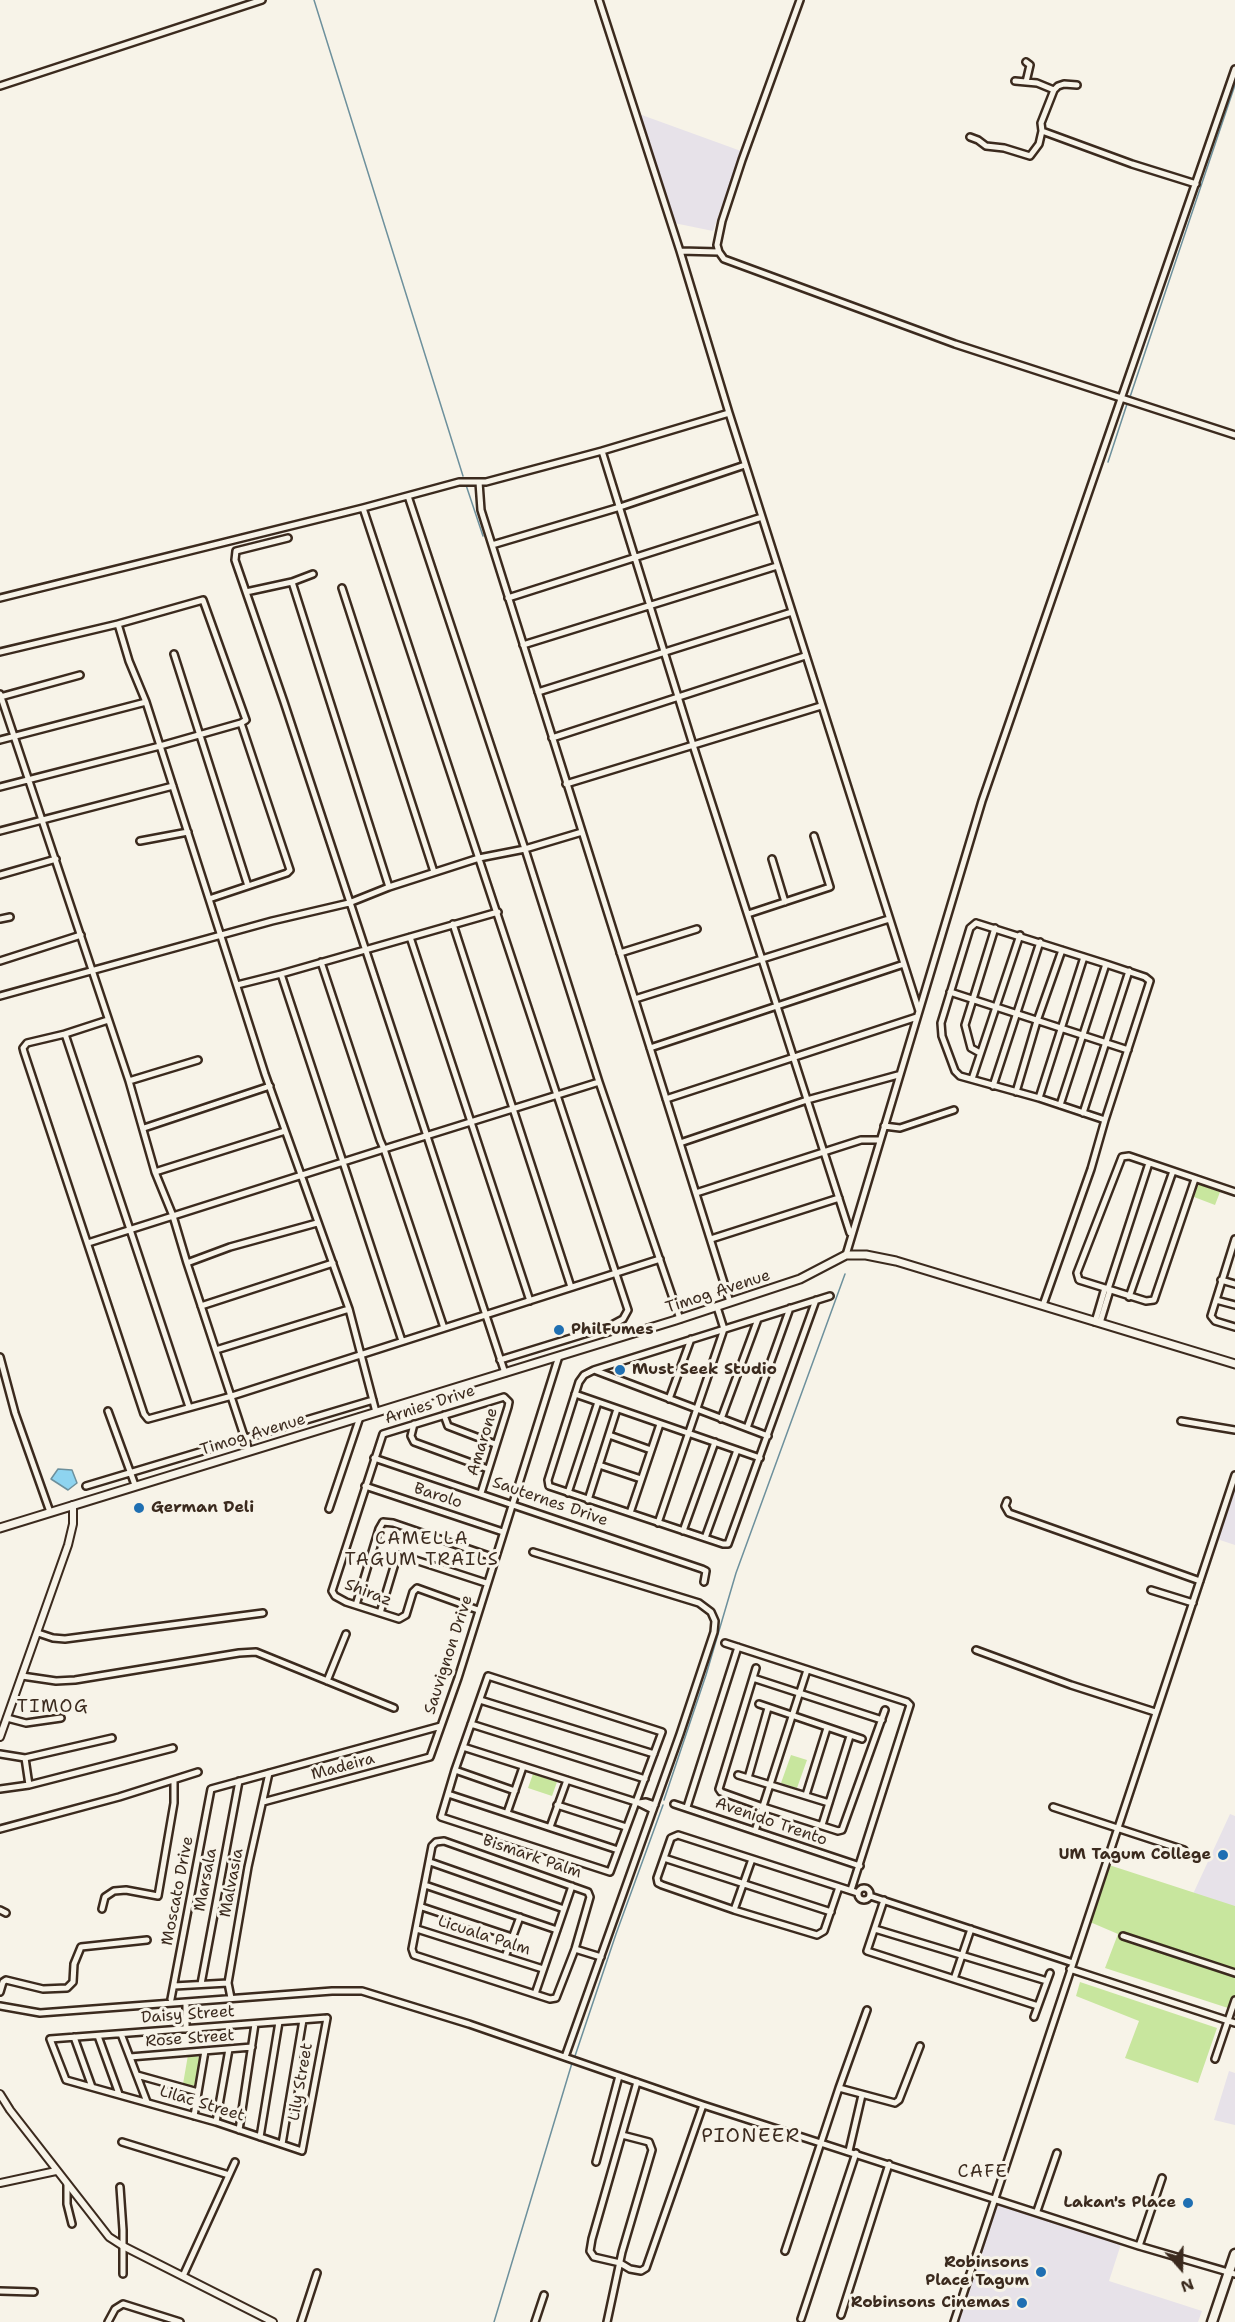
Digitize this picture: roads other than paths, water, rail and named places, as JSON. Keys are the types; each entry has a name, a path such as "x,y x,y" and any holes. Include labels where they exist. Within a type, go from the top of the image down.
{"highway":[{"path":"1212,2322 1232,2273 1235,2254"}],"main road":[{"path":"846,1255 866,1255 896,1261 1235,1364"},
{"name":"Timog Avenue","path":"0,1528 680,1319 800,1279 846,1255"}],"street":[{"path":"0,86 262,0"},
{"path":"599,0 680,251 918,1014"},
{"path":"800,0 735,180 717,245 718,252 724,259 933,336 1235,435"},
{"path":"1026,62 1030,65 1026,82"},
{"path":"846,1255 850,1235 982,801 1235,69"},
{"path":"1015,81 1048,86 1054,90"},
{"path":"970,137 986,146 1004,148 1030,156 1039,144 1041,123 1054,90 1064,84 1077,85"},
{"path":"1042,131 1132,164 1196,184"},
{"path":"680,251 718,252"},
{"path":"0,598 459,482 479,482 602,451 729,413"},
{"path":"602,451 693,745 850,1235"},
{"path":"492,545 620,507 745,465"},
{"path":"479,482 481,510 730,1302"},
{"path":"408,496 525,849 599,1082 680,1319"},
{"path":"363,508 628,1310 623,1319 610,1326 500,1360"},
{"path":"508,598 762,517"},
{"path":"288,538 236,551 235,560 505,1373"},
{"path":"523,645 777,566"},
{"path":"246,592 292,582 313,574"},
{"path":"292,582 389,887"},
{"path":"342,588 434,872"},
{"path":"0,652 118,624 203,600 246,720 201,735 0,787"},
{"path":"538,692 792,612"},
{"path":"118,624 129,661 146,702 300,1176 349,1309 376,1412"},
{"path":"174,654 248,886"},
{"path":"552,738 806,656"},
{"path":"80,675 0,696 93,970 156,1172 173,1216 249,1450"},
{"path":"0,740 146,702"},
{"path":"566,783 821,706"},
{"path":"209,899 287,873 290,870 241,723"},
{"path":"0,831 173,786"},
{"path":"140,841 188,832"},
{"path":"0,996 221,935 349,903 389,887 479,858 525,849 582,832"},
{"path":"748,914 830,887 814,836"},
{"path":"772,859 785,902"},
{"path":"0,875 56,860"},
{"path":"237,984 365,951 498,912"},
{"path":"0,919 10,917"},
{"path":"635,999 763,961 890,919"},
{"path":"1043,1305 1091,1169 1150,982 1145,977 1129,971 1020,935 979,923 971,925 941,1029 954,1071 960,1076 1039,1098 1105,1120"},
{"path":"453,924 572,1287"},
{"path":"980,1053 971,1048 965,1030 995,928"},
{"path":"620,952 698,929"},
{"path":"0,961 81,935"},
{"path":"972,1079 1020,935"},
{"path":"410,937 473,1122 530,1301"},
{"path":"993,1086 1040,942"},
{"path":"1016,1092 1037,1021 1062,950"},
{"path":"1039,1098 1084,957"},
{"path":"321,962 444,1328"},
{"path":"650,1048 904,964"},
{"path":"1060,1105 1106,964"},
{"path":"1083,1113 1129,971"},
{"path":"281,974 402,1341"},
{"path":"950,992 1128,1050"},
{"path":"666,1099 918,1014"},
{"path":"108,1020 27,1043 23,1048 145,1416 151,1420 660,1259"},
{"path":"65,1034 189,1407"},
{"path":"129,1082 198,1060"},
{"path":"680,1143 807,1100 898,1075"},
{"path":"88,1244 599,1082"},
{"path":"144,1128 270,1086"},
{"path":"884,1126 893,1128 954,1110"},
{"path":"156,1172 285,1131"},
{"path":"696,1193 861,1140 880,1140"},
{"path":"1195,1179 1154,1300 1150,1302 1129,1297 1079,1280 1077,1273 1120,1159 1126,1155 1235,1192"},
{"path":"1097,1322 1149,1163"},
{"path":"1129,1297 1173,1171"},
{"path":"711,1239 839,1198"},
{"path":"187,1263 230,1247 317,1223"},
{"path":"1235,1241 1211,1318 1235,1327"},
{"path":"1227,1261 1235,1263"},
{"path":"201,1306 333,1263"},
{"path":"1221,1280 1235,1284"},
{"path":"816,1300 728,1544 725,1545 551,1488 548,1482 581,1377 594,1370 758,1318 816,1300 830,1296"},
{"path":"1216,1300 1235,1305"},
{"path":"658,1523 724,1329 717,1307"},
{"path":"747,1428 790,1308"},
{"path":"216,1350 349,1309"},
{"path":"721,1419 758,1318"},
{"path":"669,1399 691,1340"},
{"name":"Sauvignon Drive","path":"430,1757 559,1356"},
{"path":"0,1357 15,1413 50,1512"},
{"path":"594,1370 768,1436"},
{"path":"575,1394 760,1458"},
{"name":"Arnies Drive","path":"333,1594 333,1587 383,1434 501,1396 507,1399"},
{"name":"Amarone","path":"481,1493 508,1407 507,1399"},
{"path":"86,1486 373,1400"},
{"path":"568,1493 598,1402"},
{"path":"588,1500 617,1409"},
{"path":"108,1411 135,1485"},
{"path":"444,1415 448,1426 495,1444"},
{"path":"329,1509 360,1417"},
{"path":"1181,1421 1235,1430"},
{"path":"414,1424 411,1436 414,1442 488,1469"},
{"path":"630,1514 660,1424"},
{"path":"609,1435 651,1450"},
{"path":"683,1531 715,1442"},
{"path":"705,1538 737,1450"},
{"name":"Sauternes Drive","path":"374,1458 702,1569 706,1573 704,1582"},
{"path":"599,1465 641,1479"},
{"path":"954,2322 1235,1475"},
{"name":"Barolo","path":"365,1486 503,1532"},
{"path":"1007,1501 1005,1506 1009,1513 1200,1581"},
{"path":"0,1737 70,1539 74,1524 73,1505"},
{"path":"356,1605 383,1522 393,1523 495,1558"},
{"path":"532,1552 699,1603 714,1616 714,1632 565,2056"},
{"path":"380,1613 396,1560 400,1555 486,1583"},
{"name":"Shiraz","path":"333,1594 356,1605 399,1619 404,1618 413,1592 417,1588 478,1610"},
{"path":"1151,1590 1193,1603"},
{"path":"38,1633 65,1639 263,1613"},
{"path":"327,1681 345,1634"},
{"path":"725,1643 907,1702 910,1705 851,1890"},
{"path":"687,1807 738,1647"},
{"path":"976,1650 1071,1685 1155,1712"},
{"path":"22,1676 56,1681 75,1680 248,1652 264,1655 394,1708"},
{"path":"756,1668 718,1789 763,1807 838,1831 843,1828 885,1710"},
{"path":"755,1831 807,1670"},
{"path":"488,1676 662,1732 638,1803 609,1872 441,1817 480,1700 488,1676"},
{"path":"753,1678 882,1720"},
{"path":"480,1700 654,1754"},
{"path":"759,1704 862,1739"},
{"path":"748,1778 768,1708"},
{"path":"7,1718 26,1723 61,1718"},
{"path":"471,1724 645,1779"},
{"path":"239,1781 441,1726"},
{"path":"806,1795 827,1728"},
{"path":"822,1825 850,1736"},
{"path":"0,1754 25,1758 112,1738"},
{"path":"463,1747 654,1808"},
{"path":"0,1789 30,1785 173,1748"},
{"name":"Madeira","path":"263,1802 430,1757"},
{"path":"25,1758 30,1785"},
{"path":"507,1813 523,1767"},
{"path":"455,1770 514,1791"},
{"path":"0,1829 50,1817 198,1772"},
{"name":"Malvasia","path":"231,1998 228,1983 248,1867 269,1773"},
{"path":"738,1775 829,1803"},
{"path":"102,1909 105,1897 114,1891 133,1891 158,1896 174,1803 174,1780"},
{"path":"550,1827 567,1780"},
{"name":"Moscato Drive","path":"171,1999 211,1789 239,1781"},
{"name":"Marsala","path":"201,1984 239,1781"},
{"path":"448,1794 618,1850"},
{"name":"Avenido Trento","path":"675,1804 860,1866"},
{"path":"557,1805 626,1827"},
{"path":"1053,1807 1184,1850"},
{"path":"839,1887 824,1931 817,1935 734,1910 660,1884 657,1878 671,1838 678,1835 851,1890 858,1893 863,1900 867,1900 870,1896 971,1929 1235,2023"},
{"name":"Bismark Palm","path":"444,1841 588,1892 590,1897 558,1996 550,1999 416,1957 412,1949 430,1862 432,1846 436,1842 444,1841"},
{"path":"664,1858 831,1912"},
{"path":"734,1910 752,1859"},
{"path":"430,1862 564,1909"},
{"path":"425,1885 557,1930"},
{"path":"535,1994 572,1886"},
{"path":"884,1900 867,1951 1038,2006"},
{"path":"422,1907 512,1937"},
{"path":"505,1957 520,1917"},
{"name":"Licuala Palm","path":"417,1929 543,1970"},
{"path":"875,1929 1047,1981"},
{"path":"954,1979 971,1929"},
{"path":"1124,1936 1235,1973"},
{"path":"0,1992 6,1980 43,1989 67,1988 74,1982 74,1964 81,1947 147,1940"},
{"path":"575,1948 601,1957"},
{"path":"1034,2017 1050,1973"},
{"path":"174,1986 228,1983"},
{"path":"0,2006 40,2013 332,1991 362,1991 565,2056 703,2105 1037,2211 1139,2246 1232,2273"},
{"path":"1215,2059 1235,2000"},
{"path":"186,2002 186,2029"},
{"path":"785,2251 867,2010"},
{"name":"Daisy Street","path":"50,2039 327,2018"},
{"name":"Lily Street","path":"302,2151 327,2018"},
{"name":"Lily Street","path":"282,2144 303,2020"},
{"path":"260,2137 279,2022"},
{"path":"239,2130 255,2024"},
{"path":"122,2034 147,2102"},
{"path":"98,2036 119,2094"},
{"path":"74,2037 92,2087"},
{"name":"Lilac Street","path":"50,2039 66,2080 216,2122 302,2151"},
{"path":"839,2088 888,2103 897,2102 920,2046"},
{"name":"Rose Street","path":"130,2057 252,2047"},
{"path":"216,2122 229,2049"},
{"path":"194,2116 205,2051"},
{"path":"137,2075 198,2092"},
{"path":"596,2162 619,2076"},
{"path":"637,2082 590,2250 594,2257 620,2263 630,2269 641,2271 646,2268 703,2105"},
{"path":"0,2094 105,2232 123,2246 273,2322"},
{"path":"849,2151 862,2095"},
{"path":"607,2322 620,2263 652,2150 649,2142 622,2134"},
{"path":"122,2142 229,2175"},
{"path":"801,2319 856,2153"},
{"path":"1037,2211 1057,2153"},
{"path":"183,2276 234,2162"},
{"path":"841,2315 889,2164"},
{"path":"0,2183 56,2170"},
{"path":"1139,2246 1162,2178"},
{"path":"67,2185 67,2204 72,2224"},
{"path":"120,2187 123,2274"},
{"path":"301,2322 317,2273"},
{"path":"0,2291 34,2292"},
{"path":"535,2322 544,2295"},
{"path":"108,2322 115,2309 123,2304 180,2322"}],"water":[{"path":"58,1469 72,1470 77,1483 68,1490 51,1479"}],"waterway":[{"path":"314,0 463,476"},
{"path":"1130,397 1235,85"},
{"path":"1108,462 1127,404"},
{"path":"466,485 483,536"},
{"path":"664,1800 706,1675 736,1573 845,1274"},
{"path":"575,2056 663,1805"},
{"path":"494,2322 572,2063"}],"place":[{"name":"PhilFumes","path":"559,1330"},
{"name":"Must Seek Studio","path":"620,1370"},
{"name":"German Deli","path":"139,1508"},
{"name":"UM Tagum College","path":"1223,1855"},
{"name":"Lakan's Place","path":"1188,2203"},
{"name":"Robinsons Place Tagum","path":"1041,2272"},
{"name":"Robinsons Cinemas","path":"1022,2303"}],"district":[{"name":"CAMELLA TAGUM TRAILS","path":"422,1549"},
{"name":"TIMOG","path":"53,1707"},
{"name":"PIONEER","path":"751,2137"},
{"name":"CAFE","path":"983,2172"}]}
